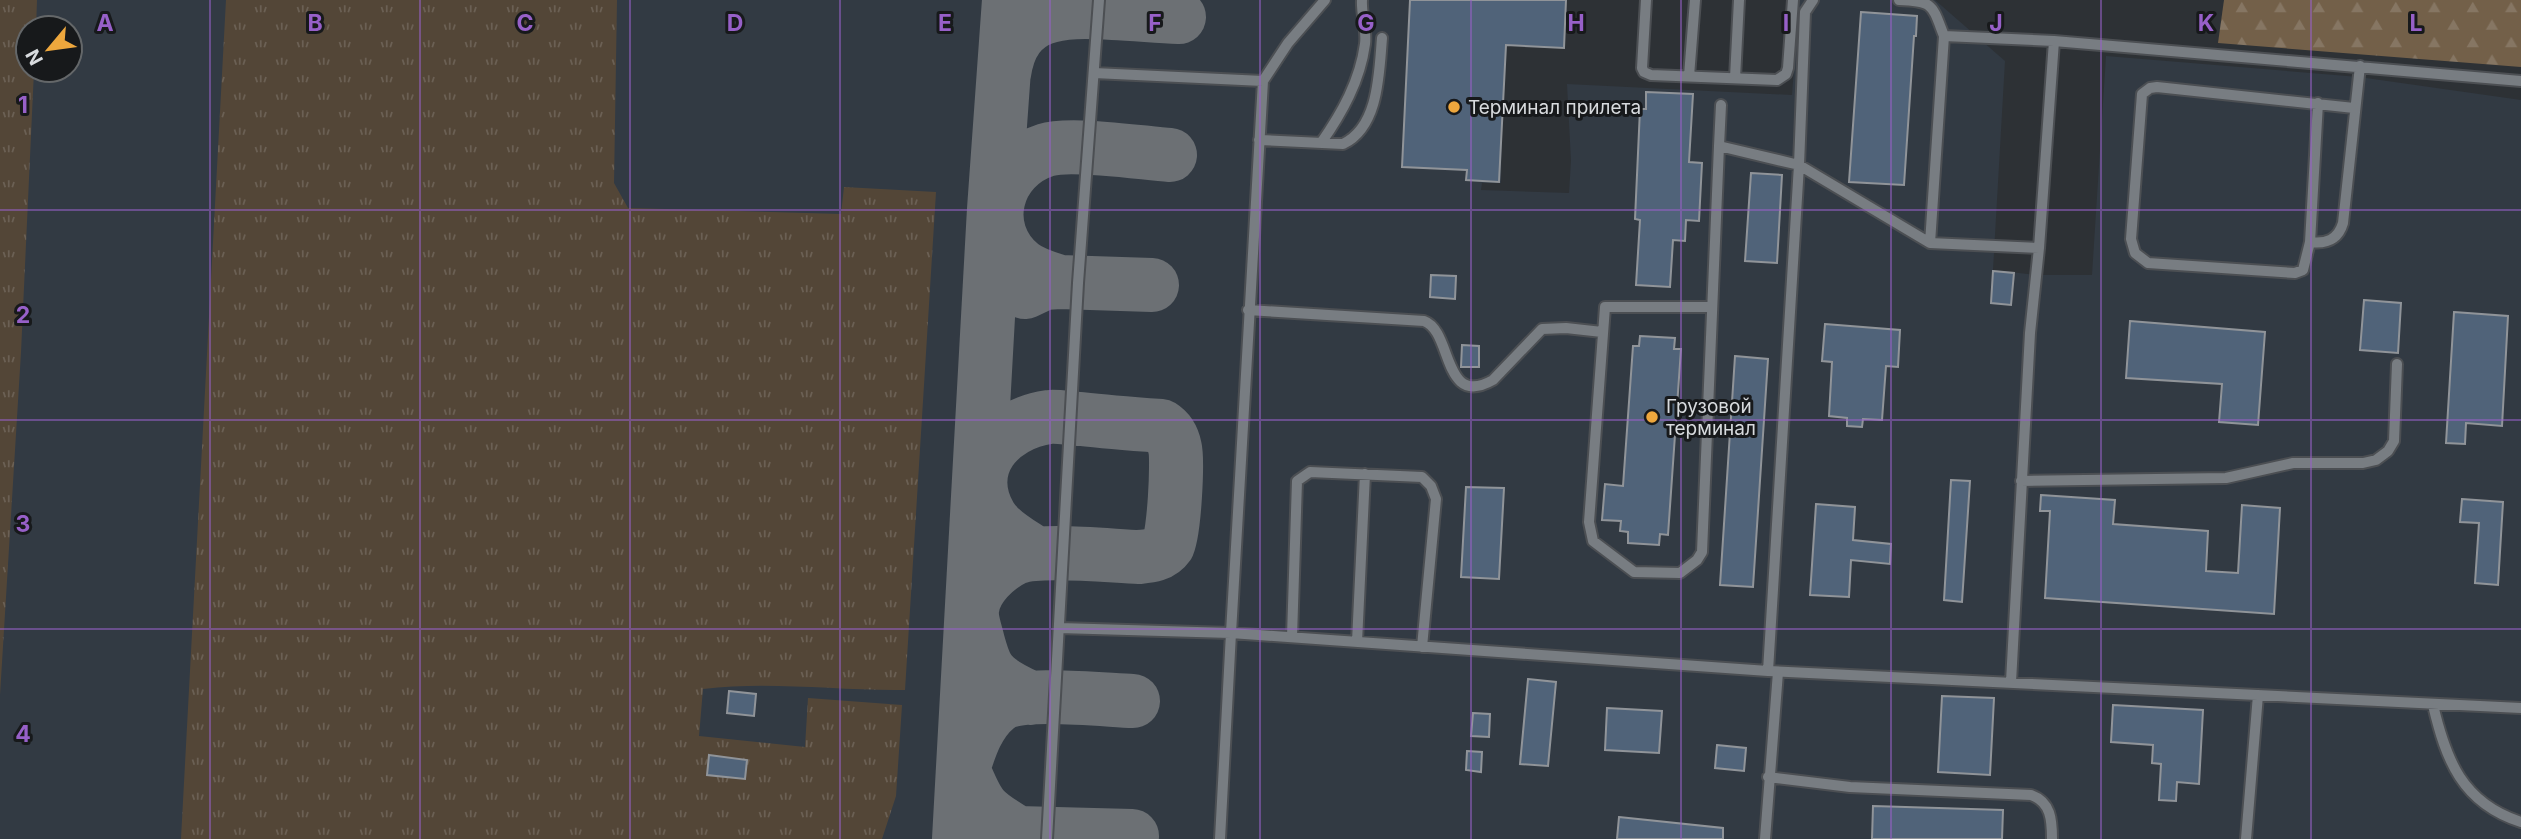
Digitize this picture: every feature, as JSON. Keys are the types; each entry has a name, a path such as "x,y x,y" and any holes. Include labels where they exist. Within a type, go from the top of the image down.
{"lane":[{"path":"1047,839 1077,283 1099,0"},
{"path":"1220,839 1262,81 1288,43 1325,0"},
{"path":"1321,143 1348,104 1354,84 1365,42 1362,0"},
{"path":"1646,0 1642,68 1644,72 1777,80 1786,74 1793,0"},
{"path":"1689,76 1695,0"},
{"path":"1735,78 1739,0"},
{"path":"1899,0 1922,1 1928,5 1934,10 1944,36 1930,243"},
{"path":"1765,839 1805,12 1811,1"},
{"path":"1944,36 2054,41 2521,81"},
{"path":"1259,140 1343,144 1354,139 1363,130 1379,76 1382,38"},
{"path":"2011,682 2030,333 2054,41"},
{"path":"2310,242 2330,241 2341,230 2360,66"},
{"path":"1094,73 1262,81"},
{"path":"2318,103 2310,242 2303,270 2295,273 2148,263 2135,253 2130,239 2141,94 2145,91 2157,87 2318,103 2354,108"},
{"path":"1711,307 1605,306 1588,522 1590,534 1598,546 1634,572 1680,573 1697,560 1702,552 1721,105"},
{"path":"1719,146 1799,165 1930,243 2039,248"},
{"path":"1248,310 1418,320 1432,324 1437,330 1452,373 1463,383 1476,386 1493,380 1542,329 1566,328 1602,332"},
{"path":"2021,481 2226,478 2293,463 2364,463 2376,460 2388,451 2394,441 2397,364"},
{"path":"1292,637 1297,481 1310,472 1422,477 1431,486 1436,499 1422,647"},
{"path":"1357,642 1365,474"},
{"path":"1059,628 1231,633 1773,671 2521,708"},
{"path":"2246,839 2258,695"},
{"path":"2433,705 2443,744 2454,770 2486,806 2521,822"},
{"path":"1768,777 1850,787 2031,795 2043,802 2053,818 2052,839"}],"shaded area":[{"path":"0,0 1409,0 1408,38 1504,30 1501,183 1482,183 1481,190 1569,193 1571,161 1567,84 1792,95 1799,0 1935,0 2005,61 1993,270 2037,275 2092,275 2106,56 2359,77 2521,100 2521,839 0,839"}],"green space":[{"path":"0,0 37,0 36,14 14,14 14,84 33,84 21,352 0,695"},
{"path":"226,0 617,0 614,183 628,208 841,214 844,187 936,192 905,690 779,686 703,689 699,736 805,747 808,698 902,705 896,796 882,839 181,839"},
{"path":"2224,0 2521,0 2521,67 2218,43"}],"building":[{"name":"Терминал прилета","path":"1410,0 1566,0 1564,48 1506,45 1499,182 1466,180 1467,170 1402,167"},
{"path":"1861,12 1917,16 1904,185 1849,182"},
{"path":"1646,92 1693,94 1689,162 1702,163 1699,221 1686,220 1685,241 1673,240 1670,287 1636,285 1640,220 1635,219 1640,109 1646,109"},
{"path":"1751,173 1782,175 1777,263 1745,261"},
{"path":"1993,271 2014,273 2011,305 1991,303"},
{"path":"1431,275 1456,276 1455,299 1430,297"},
{"path":"2364,300 2401,303 2398,353 2360,350"},
{"path":"2454,312 2508,316 2502,426 2466,423 2465,444 2446,443"},
{"path":"2130,321 2265,332 2258,425 2219,422 2222,384 2126,378"},
{"path":"1825,324 1900,330 1898,367 1886,366 1882,420 1863,419 1862,427 1847,426 1847,418 1829,416 1832,362 1822,361"},
{"name":"Грузовой терминал","path":"1640,336 1675,338 1674,349 1681,349 1668,535 1660,534 1659,545 1628,543 1628,532 1620,531 1621,521 1602,520 1605,484 1623,486 1633,346 1639,346"},
{"path":"1462,345 1479,346 1479,367 1461,367"},
{"path":"1735,356 1768,359 1753,587 1720,585"},
{"path":"1951,480 1970,481 1962,602 1944,600"},
{"path":"1466,487 1504,488 1499,579 1461,577"},
{"path":"2041,495 2115,500 2113,524 2208,531 2206,571 2238,573 2242,505 2280,508 2274,614 2045,598 2050,511 2040,511"},
{"path":"2462,499 2503,502 2498,585 2475,583 2479,523 2460,522"},
{"path":"1816,504 1855,507 1853,540 1891,544 1890,564 1851,560 1849,597 1810,595"},
{"path":"1528,679 1556,682 1548,766 1520,764"},
{"path":"729,691 756,694 754,716 727,713"},
{"path":"1942,696 1994,698 1990,775 1938,772"},
{"path":"2113,705 2203,710 2199,784 2177,782 2176,801 2159,800 2161,764 2152,763 2153,745 2111,742"},
{"path":"1607,708 1662,711 1659,753 1605,750"},
{"path":"1473,713 1490,714 1489,737 1471,736"},
{"path":"1717,745 1746,748 1744,771 1715,768"},
{"path":"1467,751 1482,752 1481,772 1466,770"},
{"path":"709,755 747,760 745,779 707,775"},
{"path":"1873,806 2003,810 2002,839 1872,839"},
{"path":"1619,817 1723,828 1723,839 1617,839"}],"taxiway":[{"path":"959,839 994,209 1009,0"},
{"path":"1004,74 1009,53 1018,37 1042,18 1075,12 1179,17"},
{"path":"1060,282 1021,265 1008,250 1000,234 998,200 1004,184 1015,170 1029,158 1057,148 1170,155"},
{"path":"1025,292 1044,283 1060,282 1152,285"},
{"path":"1031,698 1002,683 986,665 972,618 974,602 981,586 1001,567 1026,555 1057,553 1139,557 1162,551 1170,538 1175,498 1176,455 1174,444 1166,430 1161,426 1049,417 1031,421 1001,438 983,465 980,481 982,498 999,528 1035,553"},
{"path":"1018,833 983,807 963,769 976,735 990,713 1008,702 1042,697 1133,701"},
{"path":"998,839 1018,833 1132,836"}],"place":[{"name":"Терминал прилета","path":"1454,107"},
{"name":"Грузовой терминал","path":"1652,417"}]}
